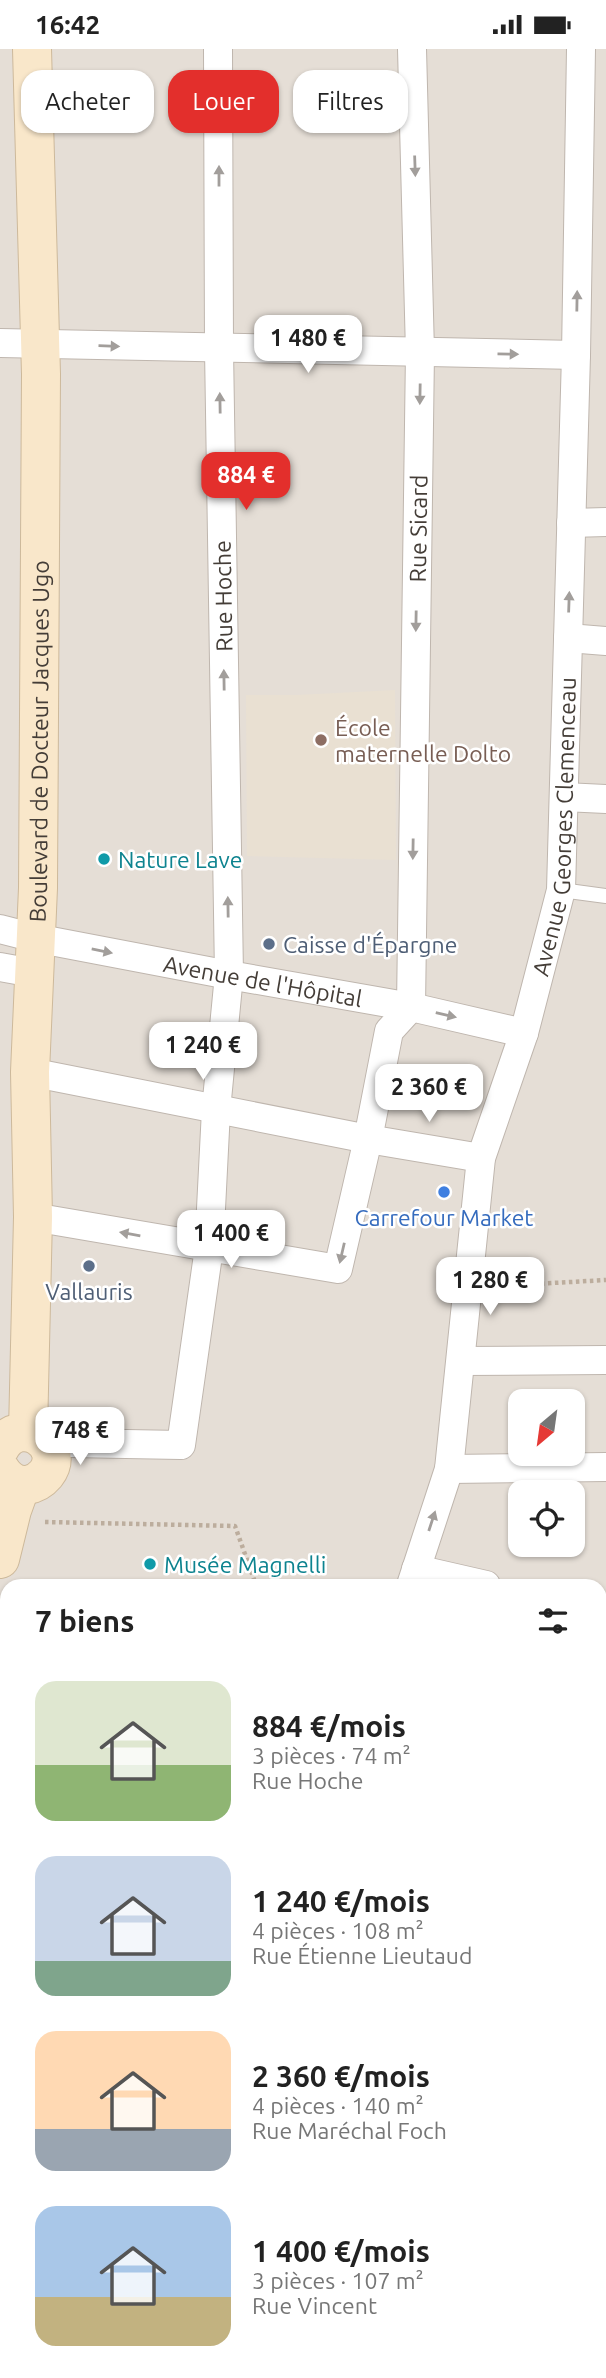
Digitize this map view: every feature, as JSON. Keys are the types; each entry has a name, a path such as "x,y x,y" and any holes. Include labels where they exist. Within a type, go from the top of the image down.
{"main road":[{"name":"Boulevard de Docteur Jacques Ugo","path":"0,1559 12,1510 9,1454 33,1217 30,1072 17,952 38,888 41,344 32,49"}],"street":[{"name":"Rue Hoche","path":"71,1443 181,1444 209,1248 216,1110 229,975 219,349 218,49"},
{"name":"Rue Sicard","path":"411,1007 420,352 412,49"},
{"name":"Avenue Georges Clemenceau","path":"413,1577 449,1469 481,1158 524,1033 561,890 576,355 593,138 581,49"},
{"path":"0,343 576,355"},
{"path":"571,523 606,522"},
{"path":"568,638 606,641"},
{"path":"564,797 606,799"},
{"name":"Avenue de l'Hôpital","path":"17,952 229,975 411,1007 524,1033"},
{"path":"33,1217 338,1269 389,1031 411,1007"},
{"path":"30,1072 368,1139 481,1158"},
{"path":"461,1361 606,1360"},
{"path":"449,1469 606,1467"},
{"path":"413,1577 431,1579"}],"lane":[{"path":"561,890 606,896"}],"path":[{"path":"468,1288 606,1280"},
{"path":"37,1522 235,1525 254,1579"}],"shaded area":[{"path":"0,49 606,49 606,1579 0,1579"},
{"name":"École maternelle Dolto","path":"395,690 396,860 247,856 246,695"}],"place":[{"name":"École maternelle Dolto","path":"321,740"},
{"name":"Nature Lave","path":"104,859"},
{"name":"Caisse d'Épargne","path":"269,944"},
{"name":"Carrefour Market","path":"444,1192"},
{"name":"Vallauris","path":"89,1266"},
{"name":"Musée Magnelli","path":"150,1564"}]}
